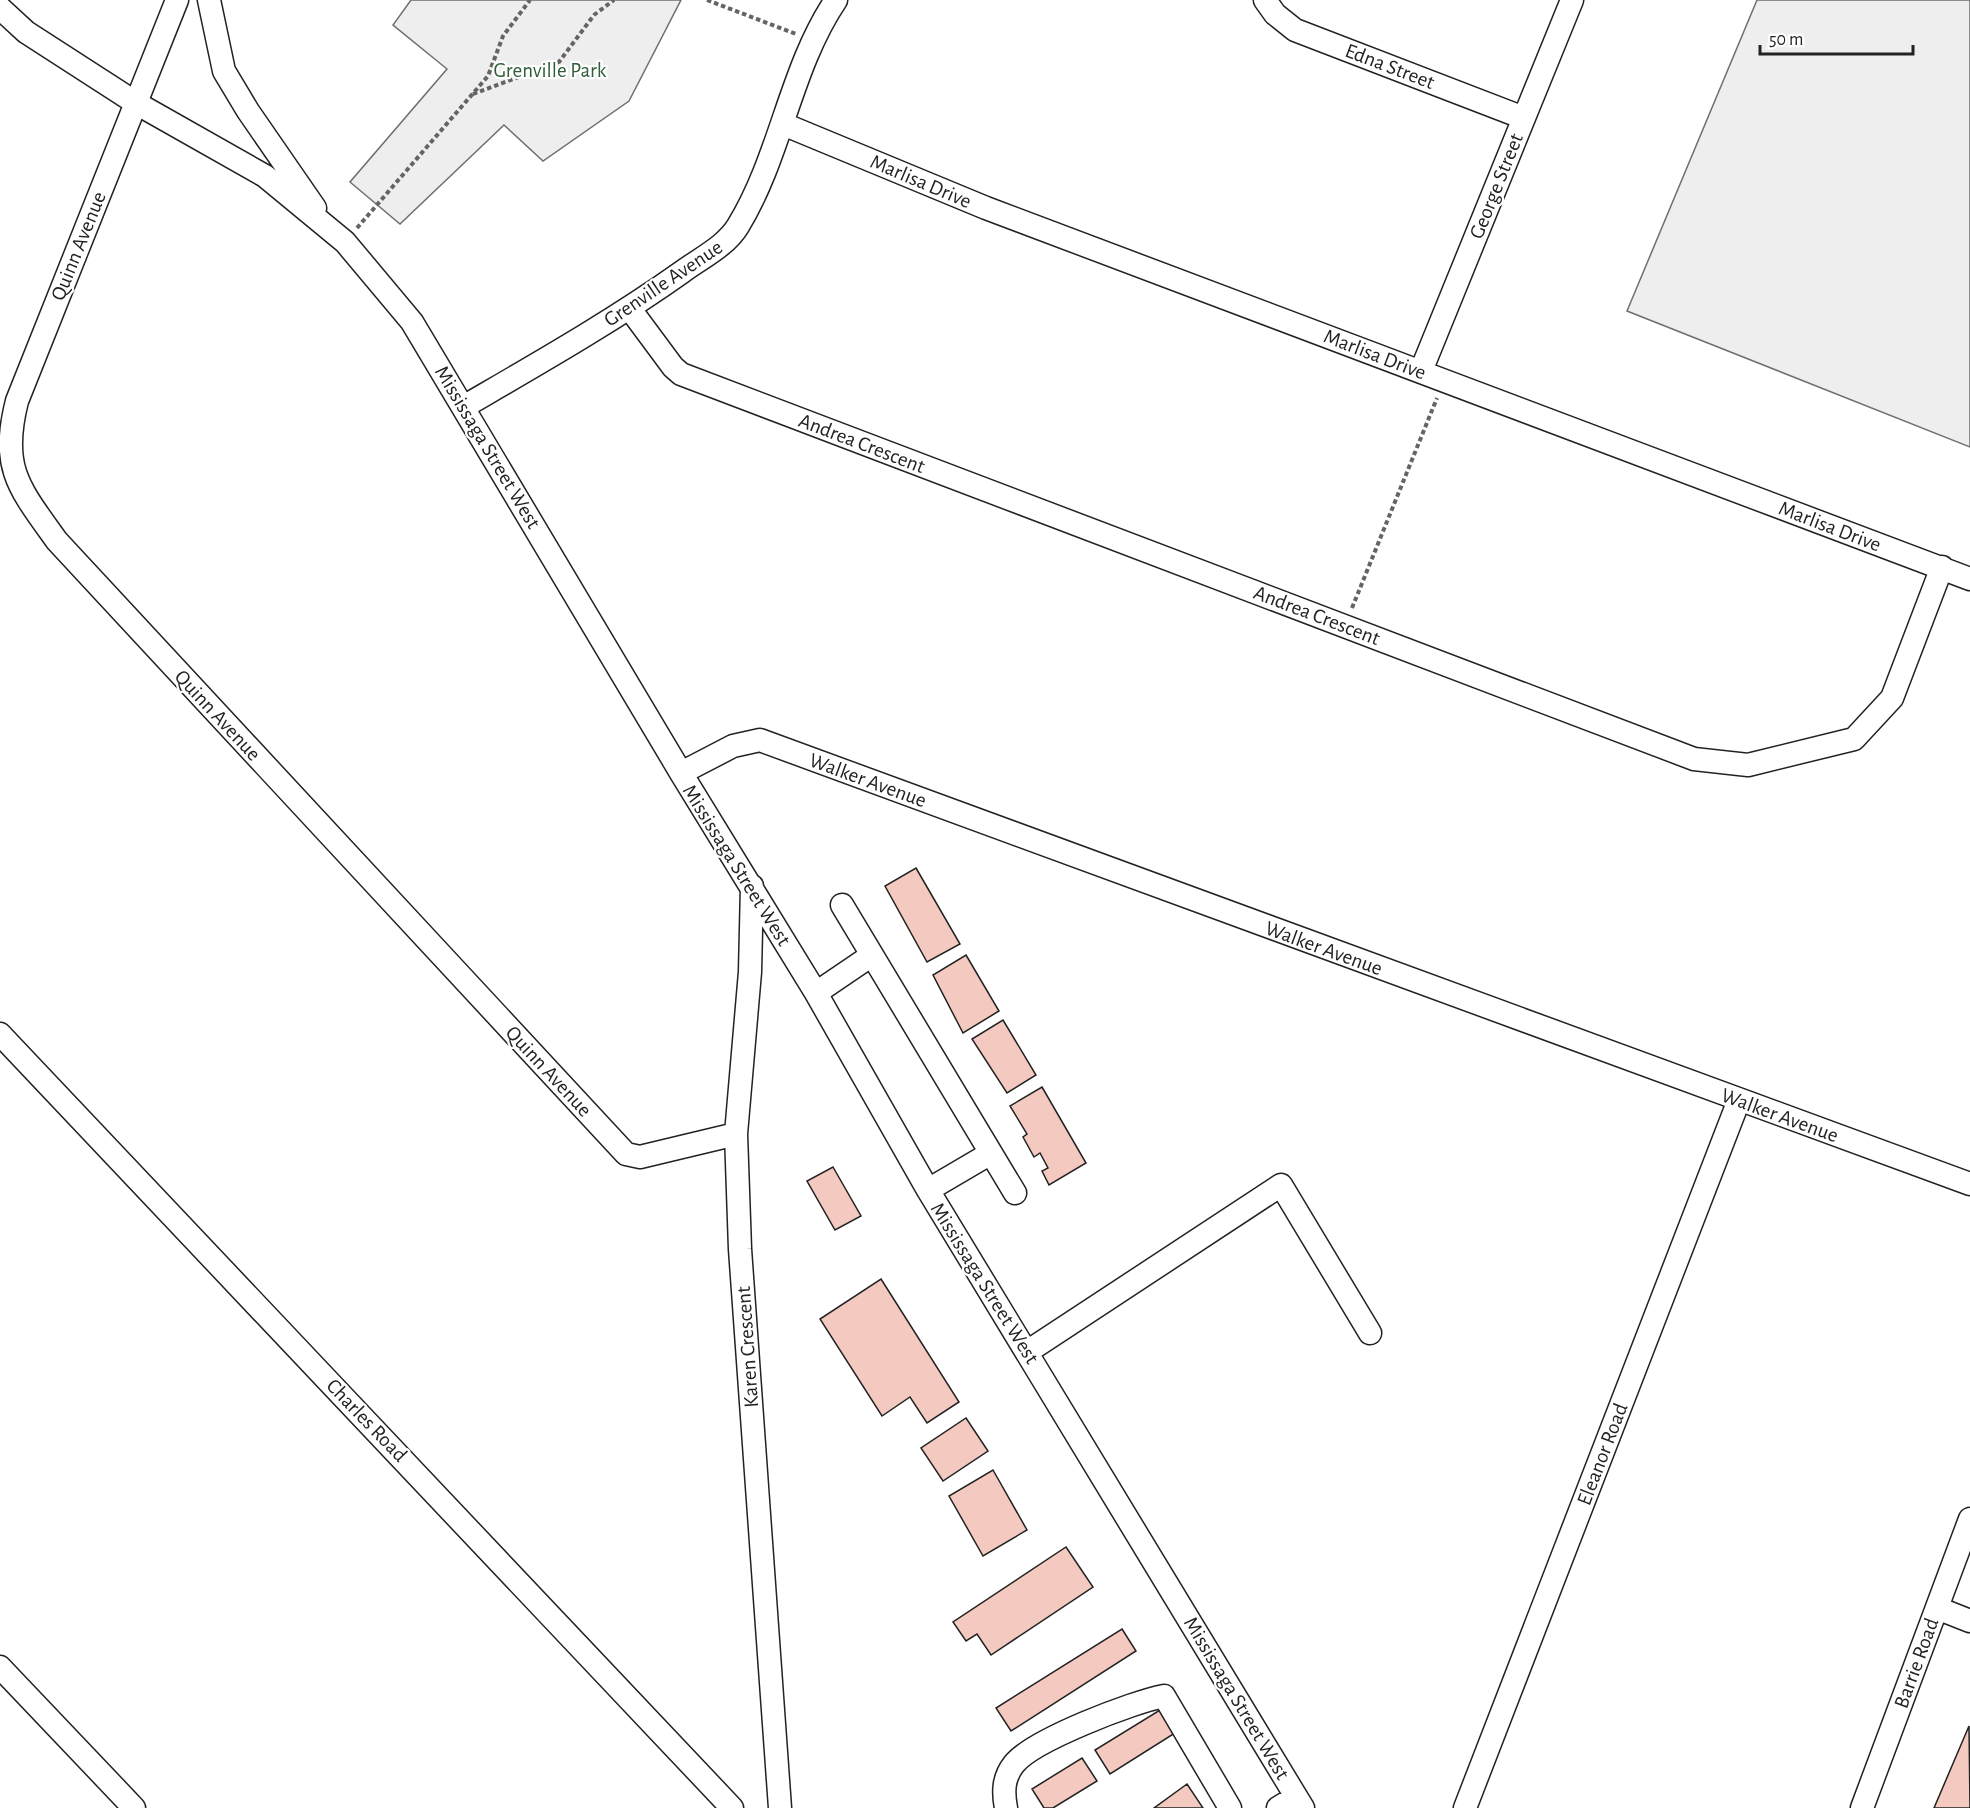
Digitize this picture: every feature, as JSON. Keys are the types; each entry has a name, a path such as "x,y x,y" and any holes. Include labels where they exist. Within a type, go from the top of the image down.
{"street":[{"path":"136,103 177,0"},
{"path":"209,0 219,58 231,84 338,237"},
{"name":"Grenville Avenue","path":"465,406 630,309 728,239 745,212 783,124 813,40 836,0"},
{"name":"Edna Street","path":"1265,0 1275,14 1295,30 1524,118"},
{"name":"George Street","path":"1421,371 1572,0"},
{"name":"Mississaga Street West","path":"0,8 26,32 136,103 265,176 338,237 412,322 465,406 681,773 816,993 928,1190 1028,1352 1292,1804"},
{"name":"Quinn Avenue","path":"136,103 17,401 9,431 10,462 26,499 57,541 626,1154 640,1157 736,1134"},
{"name":"Marlisa Drive","path":"783,124 986,208 1970,579"},
{"name":"Andrea Crescent","path":"630,309 673,367 681,374 1694,759 1748,765 1854,739 1892,698 1942,567"},
{"name":"Walker Avenue","path":"681,773 733,746 760,740 1970,1184"},
{"name":"Karen Crescent","path":"752,886 750,972 736,1134 740,1249 780,1808"},
{"path":"842,905 1015,1193"},
{"path":"816,993 872,955"},
{"name":"Charles Road","path":"0,1034 732,1808"},
{"name":"Eleanor Road","path":"1465,1808 1739,1100"},
{"path":"928,1190 991,1153"},
{"path":"1028,1352 1281,1185 1370,1333"},
{"name":"Barrie Road","path":"1862,1808 1970,1519"},
{"path":"1937,1608 1970,1621"},
{"path":"0,1667 134,1808"},
{"path":"1006,1808 1003,1793 1006,1777 1026,1751 1136,1702 1164,1696 1230,1808"}],"path":[{"path":"338,237 488,76 503,36 530,0"},
{"path":"472,94 529,71 560,62 594,15 614,0"},
{"path":"707,0 813,40"},
{"path":"1344,626 1444,380"}],"green space":[{"name":"Grenville Park","path":"411,0 681,0 629,101 543,161 504,125 400,224 350,182 447,69 393,25"},
{"path":"1757,0 1970,0 1970,447 1627,311"}],"building":[{"path":"916,868 960,944 927,962 885,886"},
{"path":"966,955 999,1011 963,1033 933,975"},
{"path":"1003,1020 1036,1075 1007,1093 972,1039"},
{"path":"1042,1087 1086,1163 1049,1185 1042,1171 1048,1168 1040,1153 1034,1157 1023,1137 1027,1134 1010,1106"},
{"path":"833,1167 861,1216 835,1230 807,1181"},
{"path":"881,1279 959,1402 927,1423 910,1397 882,1416 820,1319"},
{"path":"966,1418 988,1451 943,1481 921,1448"},
{"path":"993,1470 1027,1530 983,1556 949,1496"},
{"path":"1066,1547 1093,1587 991,1655 977,1634 966,1641 953,1622"},
{"path":"1122,1629 1136,1651 1011,1731 996,1708"},
{"path":"1160,1710 1175,1733 1110,1774 1095,1750"},
{"path":"1969,1726 1970,1808 1934,1808"},
{"path":"1082,1758 1097,1781 1053,1808 1044,1808 1032,1789"},
{"path":"1187,1784 1203,1808 1154,1808"}]}
